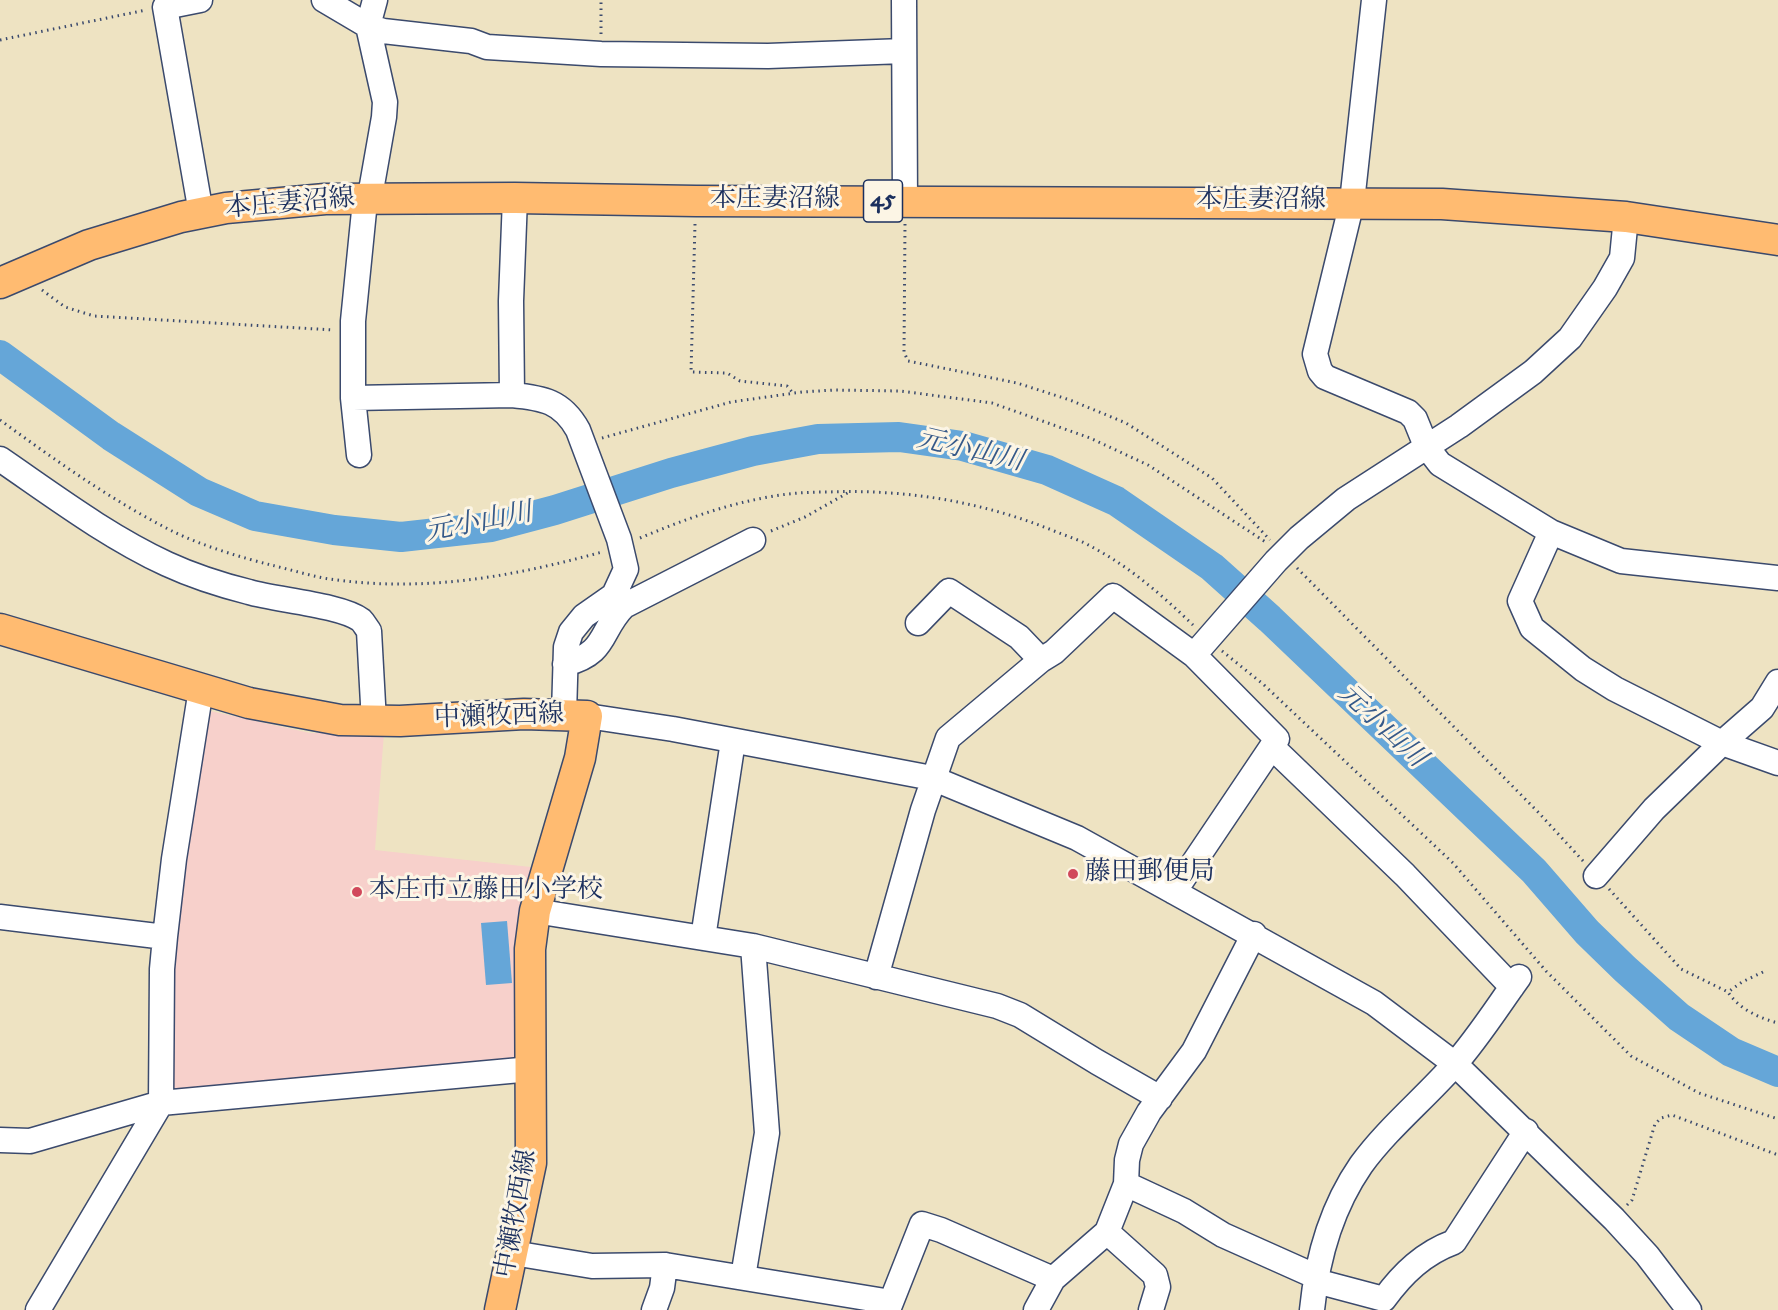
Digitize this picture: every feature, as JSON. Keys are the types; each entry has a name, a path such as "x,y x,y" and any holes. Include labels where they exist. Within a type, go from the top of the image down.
{"main road":[{"name":"本庄妻沼線","path":"0,283 88,245 151,225 201,213 286,201 368,198 1442,204 1626,217 1778,240"},
{"name":"中瀬牧西線","path":"0,629 201,689 277,709 340,720 374,722 524,714 575,715 580,758 535,911 530,949 531,1163 500,1310"}],"street":[{"path":"200,0 165,7 201,213"},
{"path":"324,0 368,26 382,31 471,41 487,47 601,54 768,56 904,51"},
{"path":"359,455 353,398 354,331 360,243 380,151 385,102 368,26 375,0"},
{"path":"904,0 905,201"},
{"path":"1374,0 1352,202 1315,354 1317,364 1325,377 1408,412 1415,419 1426,446 1440,464 1551,532 1621,561 1778,578"},
{"path":"512,395 511,302 515,198"},
{"path":"1208,643 1299,538 1346,500 1459,426 1533,372 1570,338 1605,288 1622,258 1626,217"},
{"path":"353,398 512,395 537,397 563,410 572,419 620,544 626,569 614,595 584,616 571,632 566,648 566,664 575,715 662,727 932,778 1077,838 1254,934 1374,1003 1455,1064 1614,1219 1647,1255 1689,1310"},
{"path":"0,459 81,516 167,564 204,579 252,593 350,615 362,621 369,631 374,722"},
{"path":"1551,532 1520,601 1532,628 1583,669 1614,688 1722,743 1778,763"},
{"path":"566,664 582,660 595,651 615,615 624,606 753,540"},
{"path":"918,623 949,591 1019,637 1041,660"},
{"path":"876,977 932,778 948,738 1041,660 1054,652 1113,596 1208,643 1277,740 1174,892"},
{"path":"1596,876 1654,809 1762,708 1778,682"},
{"path":"38,1310 161,1103 162,969 165,937 174,859 201,689"},
{"path":"703,938 733,741"},
{"path":"1272,747 1516,982 1455,1064 1390,1131 1361,1166 1333,1218 1316,1279 1312,1310"},
{"path":"535,911 753,946 997,1006 1020,1015 1160,1098"},
{"path":"0,917 165,937"},
{"path":"1036,1310 1053,1279 1107,1232 1126,1184 1127,1160 1131,1144 1149,1112 1194,1051 1254,934"},
{"path":"743,1277 767,1133 753,946"},
{"path":"0,1140 30,1141 161,1103 531,1069"},
{"path":"1126,1184 1184,1211 1223,1235 1316,1279 1384,1304 1398,1279 1421,1258 1437,1248 1454,1242 1526,1131"},
{"path":"513,1253 584,1265 665,1265 743,1277 889,1306 922,1224 941,1230 1053,1279"},
{"path":"1107,1232 1155,1275 1158,1287 1151,1310"},
{"path":"654,1310 662,1288 665,1265"}],"path":[{"path":"601,0 601,54"},
{"path":"0,40 165,7"},
{"path":"696,201 691,372 727,373 740,381 787,386 793,393"},
{"path":"905,201 904,352 908,360 1017,383 1070,400 1126,423 1212,478 1280,558 1538,812 1681,969 1728,992 1733,1000 1761,1018 1778,1023"},
{"path":"36,285 65,307 94,316 354,331"},
{"path":"584,446 658,421 730,402 793,393 834,390 900,391 992,403 1090,438 1148,465 1280,558"},
{"path":"0,420 106,494 174,532 248,559 335,580 387,585 484,579 539,569 620,544 689,517 749,501 801,492 853,491 930,496 998,510 1044,526 1091,546 1146,582 1208,643 1263,684 1453,863 1546,971 1631,1056 1699,1093 1778,1119"},
{"path":"753,540 805,517 853,491"},
{"path":"1728,992 1763,972"},
{"path":"1614,1219 1632,1200 1655,1124 1661,1118 1672,1115 1778,1155"}],"shaded area":[{"name":"本庄市立藤田小学校","path":"206,710 310,733 384,733 375,850 540,868 524,916 514,1063 171,1093 173,980 187,838"}],"water":[{"path":"507,921 512,983 486,985 481,923"}],"waterway":[{"name":"元小山川","path":"0,355 111,436 199,492 255,516 334,530 401,537 491,527 555,510 671,473 753,451 818,439 899,437 963,446 1047,470 1116,501 1212,567 1270,619 1534,871 1587,932 1625,969 1679,1017 1731,1052 1778,1072"}],"place":[{"name":"藤田郵便局","path":"1073,874"},
{"name":"本庄市立藤田小学校","path":"357,892"}]}
